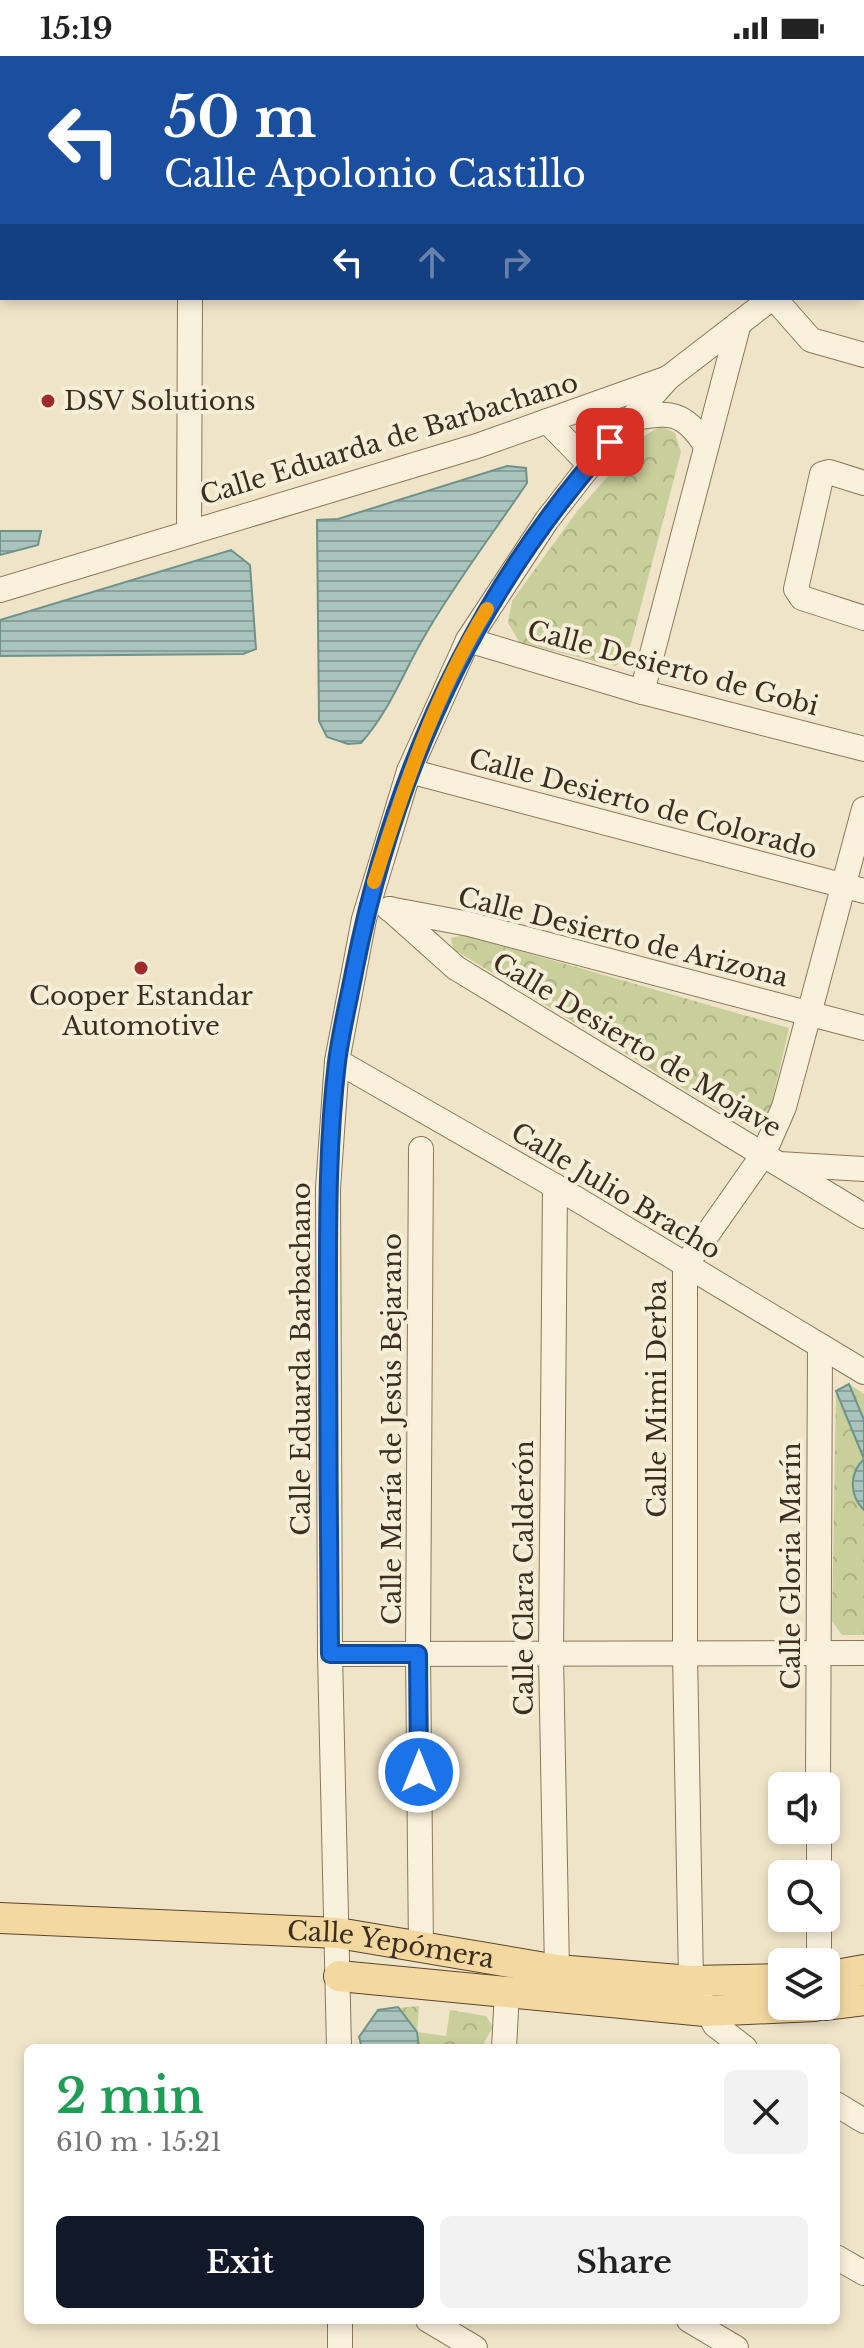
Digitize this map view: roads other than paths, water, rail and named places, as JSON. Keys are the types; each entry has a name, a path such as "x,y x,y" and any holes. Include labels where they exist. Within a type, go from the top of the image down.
{"main road":[{"name":"Calle Yepómera","path":"0,1918 338,1933 557,1970 691,1981 768,1979"},
{"path":"840,1974 864,1970"},
{"name":"Calle Yepómera","path":"339,1976 705,2011 768,2008"},
{"path":"840,2003 864,2000"}],"street":[{"path":"189,530 190,300"},
{"name":"Calle Eduarda de Barbachano","path":"0,590 189,530 477,446 668,378 770,300"},
{"path":"775,300 811,340 864,355"},
{"path":"642,692 739,323"},
{"name":"Calle Eduarda Barbachano","path":"339,2044 330,1654 328,1188 337,1061 379,907 409,771 468,640 509,574 590,465 668,378"},
{"path":"631,419 655,414 680,418 696,429 706,446"},
{"path":"547,421 590,465"},
{"path":"864,483 829,472 822,474 796,589 802,598 864,618"},
{"name":"Calle Desierto de Gobi","path":"468,640 642,692 864,749"},
{"name":"Calle Desierto de Colorado","path":"409,771 854,888"},
{"name":"Calle Mimi Derba","path":"691,1981 685,1653 685,1266 770,1159 811,1014 854,888 864,809"},
{"name":"Calle Desierto de Arizona","path":"379,907 469,924 864,1028"},
{"name":"Calle Desierto de Mojave","path":"379,907 456,968 864,1216"},
{"name":"Calle Julio Bracho","path":"337,1061 555,1186 864,1372"},
{"name":"Calle María de Jesús Bejarano","path":"421,1149 418,1654 421,1949"},
{"path":"770,1159 864,1169"},
{"name":"Calle Clara Calderón","path":"555,1186 551,1655 557,1970"},
{"name":"Calle Gloria Marín","path":"818,1772 820,1346"},
{"path":"330,1654 864,1653"},
{"path":"691,1981 715,2025 740,2044"},
{"path":"504,2044 507,1992"},
{"path":"840,2106 864,2121"},
{"path":"840,2259 864,2273"},
{"path":"340,2324 340,2348"},
{"path":"435,2324 475,2348"},
{"path":"696,2324 736,2348"}],"water":[{"path":"507,466 526,468 527,483 436,617 380,718 361,743 348,744 327,737 319,721 317,520 338,519"},
{"path":"0,531 41,531 38,545 0,555"},
{"path":"231,550 250,565 256,649 243,654 0,656 0,620"},
{"path":"849,1384 864,1420 864,1459 836,1391"},
{"path":"864,1459 864,1510 853,1491 853,1477"},
{"path":"398,2007 417,2032 418,2044 361,2044 359,2037 378,2010"}],"place":[{"name":"DSV Solutions","path":"48,401"},
{"name":"Cooper Estandar Automotive","path":"141,968"}]}
